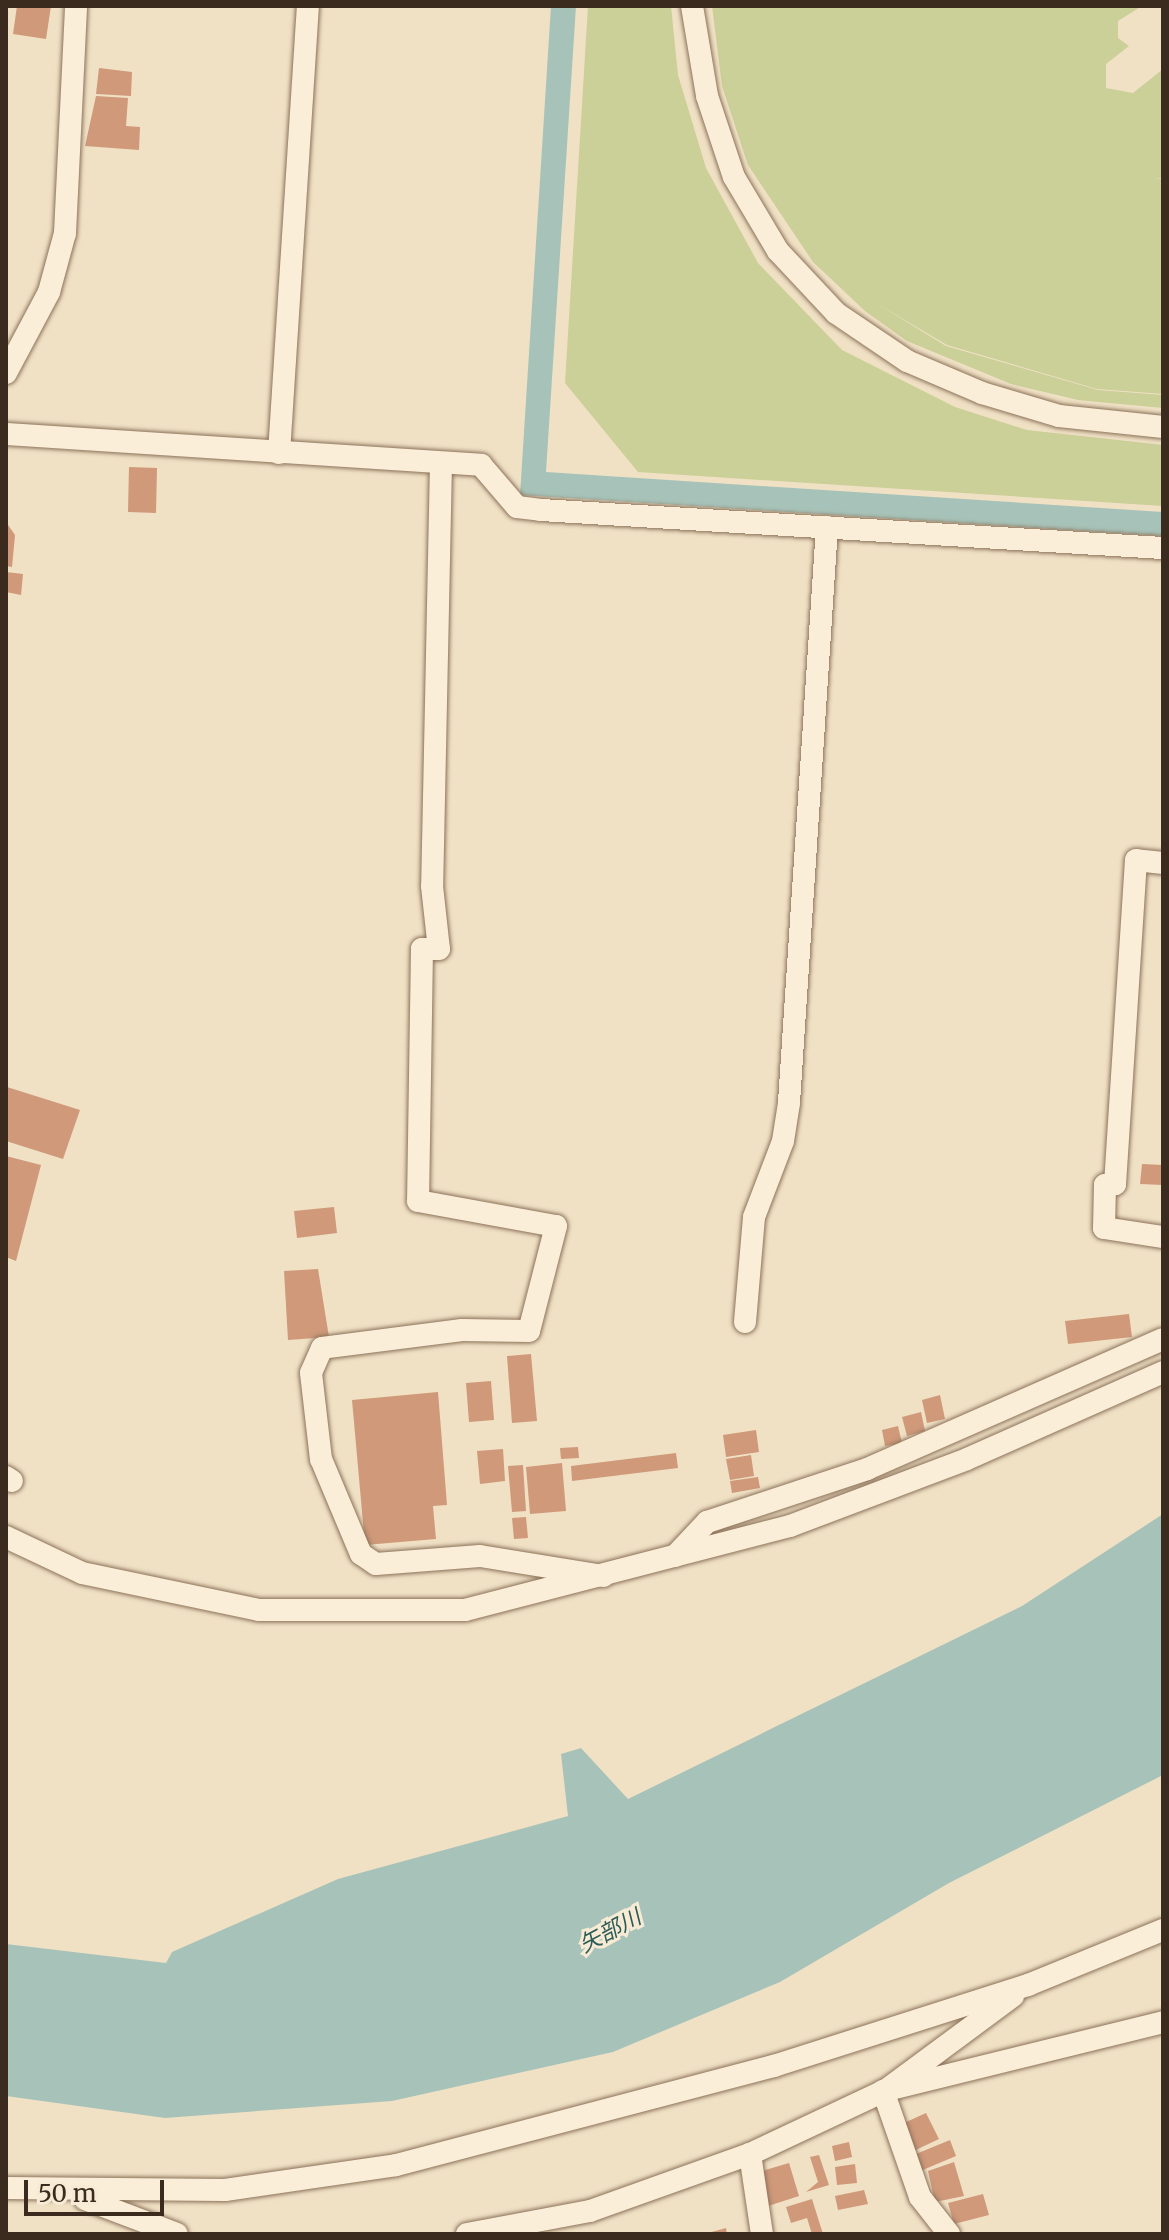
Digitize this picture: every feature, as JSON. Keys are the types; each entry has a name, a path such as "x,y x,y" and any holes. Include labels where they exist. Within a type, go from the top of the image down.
{"street":[{"path":"6,373 49,292 65,233 76,6"},
{"path":"279,453 308,6"},
{"path":"692,6 707,96 734,177 778,251 836,313 907,361 982,393 1059,416 1163,427"},
{"path":"6,434 481,465 517,507 1163,548"},
{"path":"441,463 432,886 439,949 422,949 418,1201 556,1226 529,1331 462,1330 322,1348 311,1373 321,1459 361,1554 376,1564 480,1556 603,1576"},
{"path":"745,1322 754,1217 783,1141 789,1102 827,527"},
{"path":"1163,863 1136,860 1115,1184 1105,1185 1104,1228 1163,1237"},
{"path":"674,1557 707,1522 867,1469 1162,1339"},
{"path":"6,1537 82,1573 138,1587 331,1615 465,1610 790,1526 938,1470 1163,1372"},
{"path":"6,2188 70,2194 251,2188 396,2165 774,2066 1028,1985 1163,1930"},
{"path":"467,2234 590,2211 750,2154 883,2091 1028,1985"},
{"path":"883,2091 1163,2022"},
{"path":"883,2091 920,2197 949,2234"},
{"path":"750,2154 762,2234"},
{"path":"70,2194 177,2234"}],"green space":[{"path":"588,6 671,6 678,75 706,168 758,263 842,350 955,407 1027,430 1163,445 1163,506 638,472 565,383"},
{"path":"712,6 1142,6 1118,21 1118,38 1129,46 1106,64 1106,88 1133,93 1163,69 1163,178 1155,179 1163,179 1163,394 1097,389 947,345 876,303 946,346 1098,390 1163,395 1163,408 1078,400 1011,384 907,341 865,311 813,262 748,165 722,86"}],"water":[{"path":"551,6 576,6 546,472 1163,512 1163,536 520,495"},
{"name":"矢部川","path":"1163,1514 1163,1775 949,1883 780,1982 613,2052 392,2101 165,2118 6,2096 6,1944 166,1963 172,1952 338,1879 568,1816 561,1754 581,1748 628,1799 1022,1606"}],"building":[{"path":"17,6 51,6 46,39 13,34"},
{"path":"99,68 132,72 131,96 96,94"},
{"path":"96,96 128,98 126,126 140,127 139,150 85,146"},
{"path":"129,467 157,468 156,513 128,512"},
{"path":"6,522 15,535 12,567 6,566"},
{"path":"6,572 23,574 21,595 6,592"},
{"path":"7,1087 80,1110 63,1159 6,1141"},
{"path":"6,1156 41,1165 16,1261 6,1257"},
{"path":"1142,1164 1163,1165 1163,1185 1140,1184"},
{"path":"334,1207 337,1233 297,1238 294,1211"},
{"path":"318,1269 329,1337 288,1340 284,1271"},
{"path":"1129,1314 1132,1337 1068,1344 1065,1321"},
{"path":"531,1354 537,1421 512,1423 507,1356"},
{"path":"491,1381 494,1420 469,1422 466,1383"},
{"path":"438,1392 447,1505 433,1506 436,1539 365,1545 352,1400"},
{"path":"940,1395 945,1419 927,1423 922,1400"},
{"path":"921,1412 925,1431 907,1436 902,1417"},
{"path":"898,1426 902,1443 885,1446 882,1430"},
{"path":"756,1430 759,1452 726,1457 723,1435"},
{"path":"578,1447 579,1458 561,1459 560,1448"},
{"path":"503,1449 505,1481 480,1484 477,1451"},
{"path":"676,1453 678,1468 572,1481 571,1466"},
{"path":"751,1455 754,1476 730,1480 726,1459"},
{"path":"562,1463 566,1511 530,1514 526,1467"},
{"path":"523,1465 526,1511 512,1512 508,1466"},
{"path":"758,1477 760,1488 732,1493 730,1481"},
{"path":"526,1517 528,1538 514,1539 512,1518"},
{"path":"926,2113 939,2139 905,2155 893,2128"},
{"path":"950,2140 956,2156 918,2172 911,2156"},
{"path":"849,2142 852,2157 835,2161 832,2146"},
{"path":"819,2155 829,2185 806,2192 818,2182 810,2157"},
{"path":"954,2162 964,2196 935,2202 928,2171"},
{"path":"789,2163 799,2196 762,2208 752,2174"},
{"path":"855,2164 857,2183 837,2185 835,2167"},
{"path":"864,2190 868,2204 838,2210 835,2196"},
{"path":"983,2194 989,2215 954,2224 948,2203"},
{"path":"812,2199 823,2234 812,2234 807,2218 791,2223 786,2207"},
{"path":"726,2228 727,2234 708,2234 708,2233"}]}
